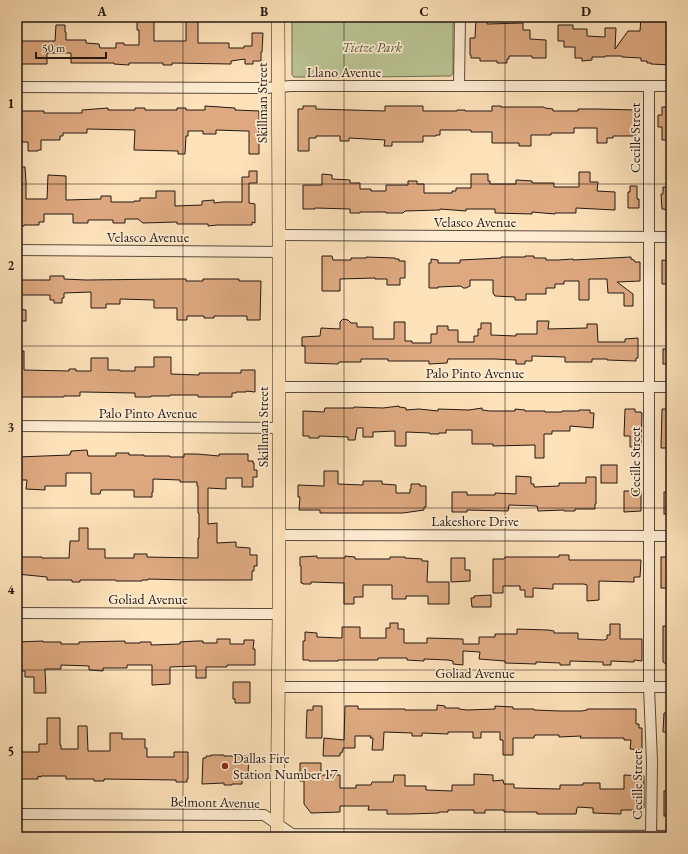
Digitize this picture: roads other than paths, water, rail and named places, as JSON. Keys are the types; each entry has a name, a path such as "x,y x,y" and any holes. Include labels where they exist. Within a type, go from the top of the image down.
{"main road":[{"name":"Skillman Street","path":"277,831 279,687 278,17"}],"street":[{"path":"459,86 460,17"},
{"name":"Llano Avenue","path":"17,87 266,88 299,86 671,86"},
{"name":"Cecille Street","path":"649,86 649,687 652,762 651,836"},
{"name":"Velasco Avenue","path":"279,235 671,237"},
{"name":"Velasco Avenue","path":"17,250 279,252"},
{"name":"Palo Pinto Avenue","path":"279,387 671,387"},
{"name":"Palo Pinto Avenue","path":"17,426 279,428"},
{"name":"Lakeshore Drive","path":"279,535 671,536"},
{"name":"Goliad Avenue","path":"17,613 279,614"},
{"name":"Goliad Avenue","path":"279,687 671,687"},
{"name":"Belmont Avenue","path":"17,814 264,815 277,831 292,834 671,836"}],"place":[{"name":"Dallas Fire Station Number 17","path":"225,766"}],"park label":[{"name":"Tietze Park","path":"372,47"}]}
